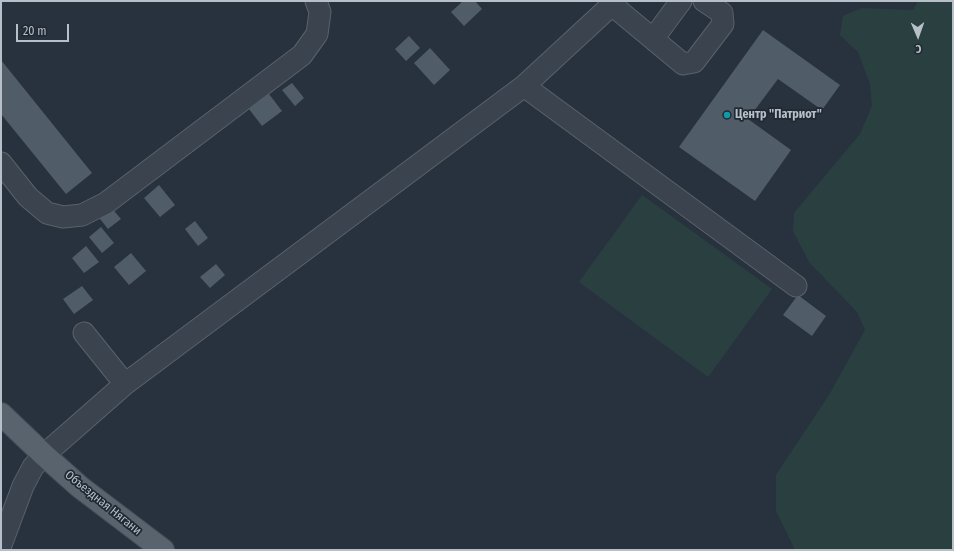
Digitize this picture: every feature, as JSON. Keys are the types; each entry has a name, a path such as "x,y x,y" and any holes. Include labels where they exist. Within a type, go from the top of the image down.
{"main road":[{"name":"Объездная Нягани","path":"1,414 80,487 163,550"}],"street":[{"path":"1,163 28,197 47,213 63,217 82,215 106,203 302,55 317,34 320,12 316,1"},
{"path":"653,39 681,1"},
{"path":"1,545 23,486 33,467 44,454 125,384 524,86 614,3 683,64 694,62 723,24 722,13 704,1"},
{"path":"524,86 796,286"},
{"path":"84,333 125,384"}],"green space":[{"path":"918,1 953,1 953,550 795,550 776,511 776,475 829,395 865,330 857,312 809,262 793,231 794,213 860,134 872,106 870,84 858,52 840,35 843,16 862,8 913,10"},
{"path":"642,195 772,289 708,377 579,282"}],"building":[{"path":"463,1 475,1 482,9 464,26 451,12"},
{"name":"Центр \"Патриот\"","path":"763,30 840,85 822,110 778,79 748,119 791,150 755,201 679,147"},
{"path":"409,36 420,48 406,61 395,49"},
{"path":"430,48 450,70 434,85 414,63"},
{"path":"1,60 92,173 66,194 1,114"},
{"path":"292,83 304,98 295,106 282,90"},
{"path":"269,94 282,111 262,126 249,109"},
{"path":"159,185 175,205 160,217 144,198"},
{"path":"109,205 121,219 108,229 97,215"},
{"path":"195,221 208,238 198,246 185,229"},
{"path":"101,227 114,243 102,253 89,237"},
{"path":"86,246 99,262 84,273 72,258"},
{"path":"131,253 146,271 129,285 114,267"},
{"path":"216,264 225,275 210,288 200,277"},
{"path":"82,286 93,300 74,314 63,299"},
{"path":"798,295 826,316 812,336 783,315"}],"place":[{"name":"Центр \"Патриот\"","path":"727,115"}]}
